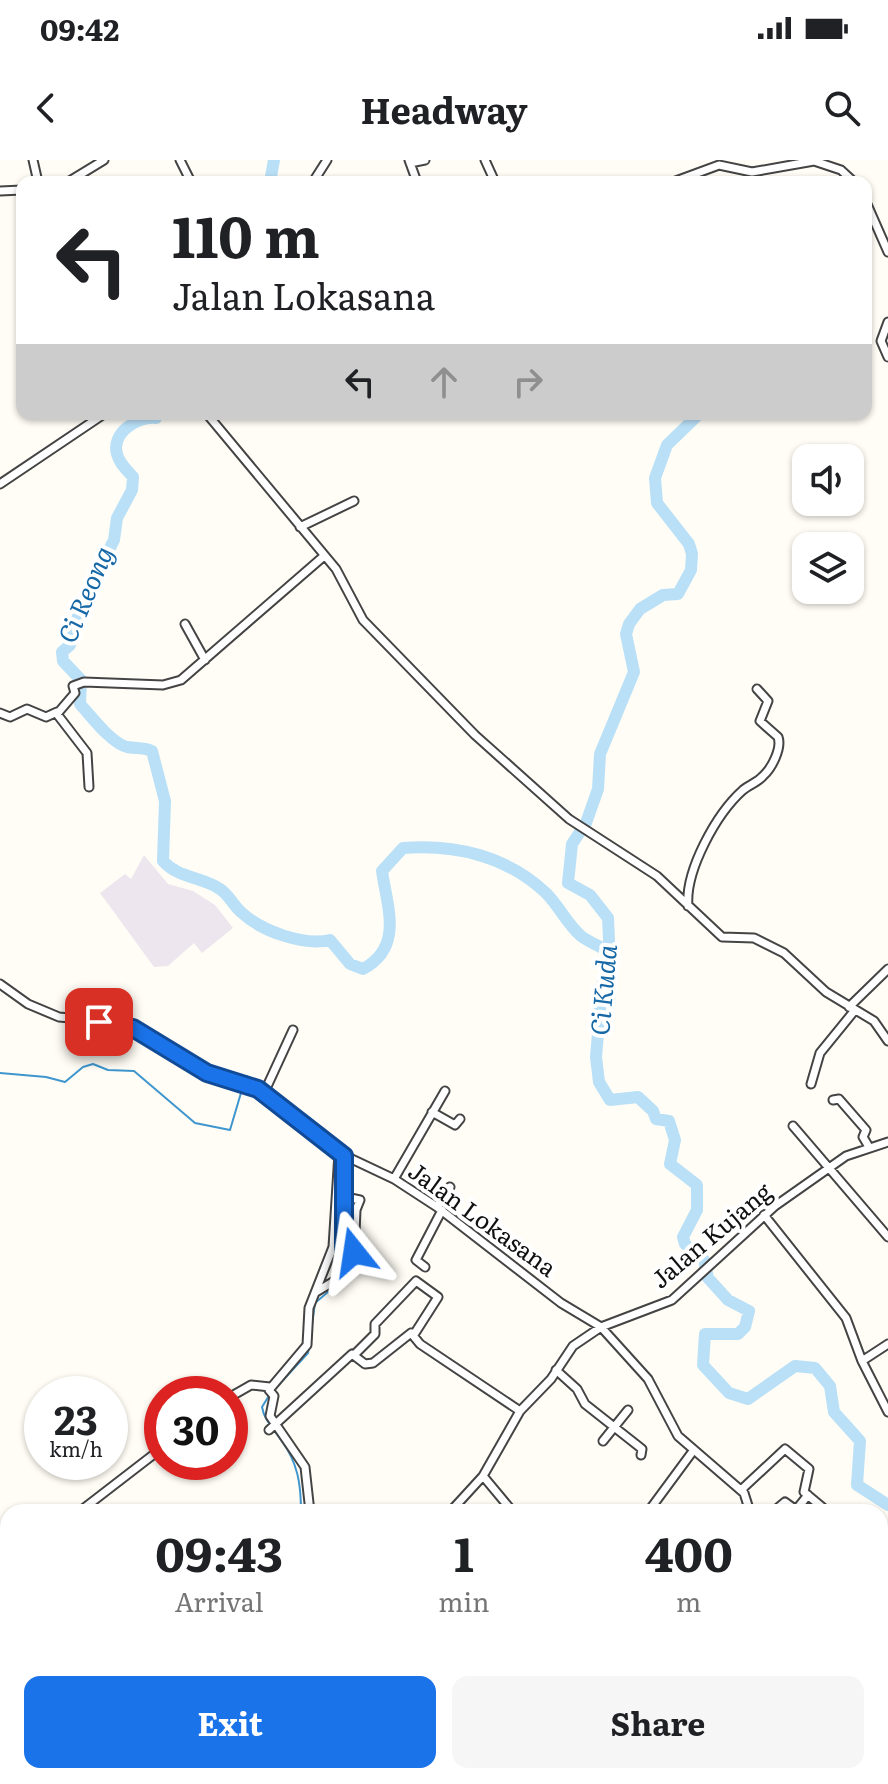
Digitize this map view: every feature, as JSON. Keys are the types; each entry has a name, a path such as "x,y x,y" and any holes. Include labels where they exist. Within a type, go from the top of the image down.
{"street":[{"path":"78,176 104,160"},
{"path":"410,162 425,160"},
{"path":"689,176 719,165 749,172 814,161 841,170 848,176"},
{"path":"872,216 888,252"},
{"path":"888,322 881,341 888,357"},
{"path":"0,484 95,420"},
{"path":"212,420 345,582 363,620 475,735 577,825 647,869 726,940 754,938 784,953 826,992 874,1021 888,1041"},
{"path":"300,527 354,501"},
{"path":"0,713 10,717 27,709 46,717 57,712 75,693 73,686 81,682 163,685 181,680 324,556"},
{"path":"185,624 205,660"},
{"path":"688,906 688,884 706,841 738,796 764,775 779,745 778,737 760,721 768,701 757,689"},
{"path":"57,712 87,753 89,787"},
{"path":"811,1084 820,1053 852,1009 888,969"},
{"name":"Jalan Lokasana","path":"0,984 28,1004 59,1017 114,1022 133,1028 207,1073 243,1085 267,1088 345,1156 394,1179 440,1208 561,1303 601,1327 648,1379 674,1430 693,1451 741,1490"},
{"path":"267,1088 293,1030"},
{"path":"394,1179 445,1091"},
{"path":"833,1100 839,1099 859,1119 866,1130 863,1137 869,1147"},
{"path":"432,1112 455,1125 460,1119"},
{"path":"793,1126 888,1237"},
{"name":"Jalan Kujang","path":"457,1504 483,1476 520,1411 573,1346 601,1327 658,1307 701,1276 764,1215 846,1156 888,1142"},
{"path":"345,1156 350,1252"},
{"path":"309,1504 305,1467 273,1426 269,1413 271,1391 306,1348 309,1311 333,1250 345,1156"},
{"path":"425,1267 416,1260 450,1187"},
{"path":"316,1292 344,1275 360,1200 349,1197"},
{"path":"764,1215 846,1318 862,1361 888,1412"},
{"path":"273,1426 375,1334 375,1324 416,1281 438,1297 415,1333"},
{"path":"355,1354 365,1364 373,1363 407,1334 415,1333"},
{"path":"415,1333 420,1344 520,1411"},
{"path":"862,1361 888,1344"},
{"path":"556,1370 579,1392 585,1404 613,1429 639,1446 641,1455"},
{"path":"248,1387 271,1391"},
{"path":"603,1441 628,1410"},
{"path":"748,1504 741,1490 785,1449 809,1469 803,1487 820,1504"},
{"path":"654,1504 693,1451"},
{"path":"89,1504 144,1462"},
{"path":"483,1476 506,1504"},
{"path":"801,1504 808,1495"}],"shaded area":[{"path":"144,855 168,884 193,891 215,905 233,928 202,953 194,943 168,966 154,967 100,893 125,874 131,879"}],"waterway":[{"name":"Ci Reong","path":"271,176 274,160"},
{"name":"Ci Reong","path":"141,420 127,427 118,439 117,454 133,477 132,490 117,518 114,540 81,605 70,645 62,652 63,661 81,680 80,704 95,722 121,744 152,751 165,801 163,861 176,871 220,889 241,912 260,925 295,939 330,940 350,964 363,969 376,960 388,938 389,912 382,871 403,848 461,851 497,861 531,880 551,898 581,936 608,951"},
{"name":"Ci Kuda","path":"693,420 667,445 655,478 657,503 689,544 691,570 678,594 663,595 640,609 629,624 626,634 634,672 600,754 598,789 586,823 572,844 568,883 590,895 608,918 610,961 602,986 596,1057 599,1082 610,1100 638,1097 653,1111 656,1119 669,1121 675,1140 670,1164 697,1185 697,1210 683,1237 685,1244 704,1260 708,1278 728,1300 749,1311 745,1327 738,1334 705,1334 703,1365 729,1393 748,1399 795,1366 815,1368 830,1386 834,1412 860,1441 857,1485 886,1504"},
{"path":"0,1073 65,1082 83,1067 93,1064 108,1070 134,1071 195,1123 230,1130 246,1076 266,1084"},
{"path":"271,1088 291,1110 347,1154"},
{"path":"348,1160 350,1194"},
{"path":"274,1390 308,1353 315,1303 349,1274 350,1200"},
{"path":"270,1394 262,1407 263,1412 295,1466 300,1504"}],"route":[{"path":"99,1022 114,1022 133,1028 207,1073 258,1089 344,1156 344,1250 354,1252"}]}
